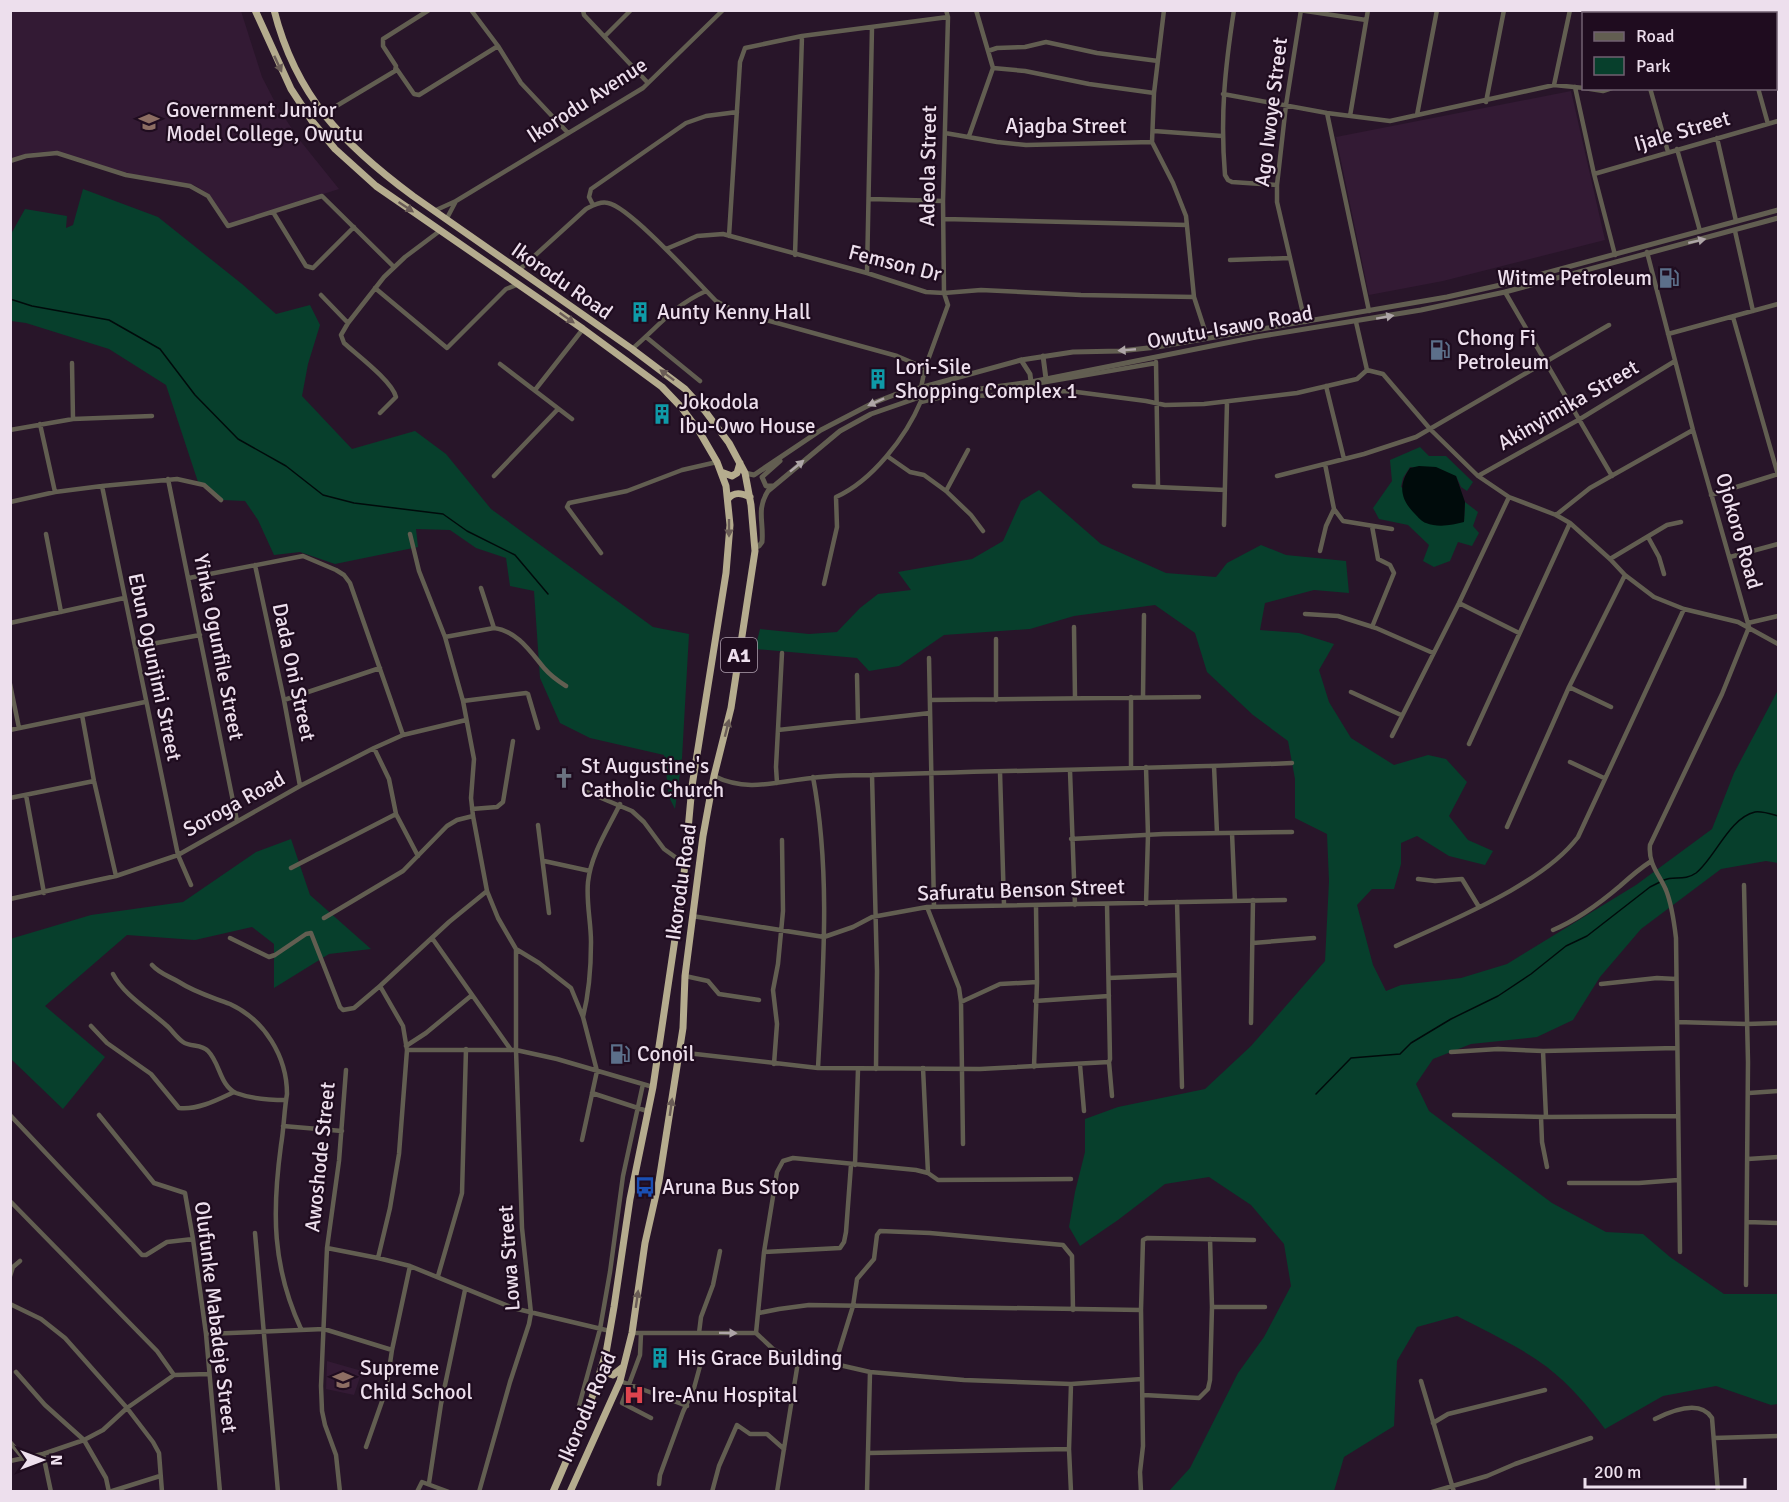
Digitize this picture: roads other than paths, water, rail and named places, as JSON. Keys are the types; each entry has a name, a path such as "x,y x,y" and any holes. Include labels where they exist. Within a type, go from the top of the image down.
{"highway":[{"name":"Ikorodu Road","path":"255,10 291,89 324,137 360,174 583,329 662,387 674,398 699,430 717,462 728,499 729,547 726,573 692,786 685,864 652,1087 630,1198 610,1331 602,1367 583,1422 554,1491"},
{"name":"Ikorodu Road","path":"274,10 285,45 298,73 323,114 364,159 673,379 694,399 720,430 745,473 750,497 755,547 731,708 714,776 692,916 682,1028 659,1181 645,1243 632,1333 620,1381 570,1491"},
{"path":"721,472 732,476 737,473 740,464"},
{"path":"728,499 737,494 750,497"},
{"path":"602,1367 607,1373 613,1375 625,1366"}],"street":[{"path":"429,10 383,39 383,46 414,94 419,94 498,46"},
{"path":"471,10 498,46 521,83 568,134"},
{"path":"583,10 584,15 648,83"},
{"path":"605,36 631,10"},
{"name":"Ikorodu Avenue","path":"434,211 456,201 648,83 723,10"},
{"name":"Adeola Street","path":"921,388 925,368 947,310 944,293 943,201 948,16 946,10"},
{"path":"969,136 993,68 976,10"},
{"path":"1164,10 1154,93 1152,141 1176,191 1187,225 1194,297 1207,337"},
{"path":"1234,10 1223,94 1222,136 1225,175 1232,182 1277,185"},
{"path":"1350,116 1368,10"},
{"path":"1417,115 1437,10"},
{"path":"1485,102 1504,10"},
{"path":"1554,85 1570,10"},
{"path":"1300,11 1366,20"},
{"name":"Ago Iwoye Street","path":"1300,11 1286,105 1277,202 1305,322"},
{"path":"729,236 740,62 745,48 749,45 802,36 948,16"},
{"path":"867,273 872,27"},
{"path":"795,255 802,36"},
{"path":"988,51 1046,42 1097,53 1158,62"},
{"path":"993,68 1025,71 1089,84 1154,93"},
{"path":"323,114 396,69"},
{"path":"1223,94 1327,113 1390,121 1485,102 1554,85 1582,88"},
{"path":"1575,87 1615,255"},
{"path":"1651,90 1668,152"},
{"path":"1759,90 1768,124"},
{"path":"593,205 590,197 591,189 686,123 706,116 737,112"},
{"path":"1327,113 1370,311"},
{"name":"Ijale Street","path":"1594,174 1779,121"},
{"path":"1154,131 1222,136"},
{"name":"Ajagba Street","path":"945,133 997,142 1032,145 1152,141"},
{"path":"1717,138 1736,221"},
{"path":"1677,149 1700,231"},
{"path":"10,161 27,156 57,153 126,175 190,186 208,196 228,226 322,196 394,267"},
{"path":"870,199 943,201"},
{"path":"446,219 456,201"},
{"path":"519,270 576,217 593,205 608,202 666,249 716,301 736,312 897,356 925,368"},
{"name":"Owutu-Isawo Road","path":"745,473 754,475 821,430 873,403 894,395 1021,360 1073,352 1157,347 1370,311 1505,284 1779,210"},
{"path":"273,212 306,266 310,268 313,268 354,227"},
{"name":"Owutu-Isawo Road","path":"755,547 762,542 760,511 762,501 774,486 840,431 871,414 920,400 1156,360 1256,338 1421,310 1505,292 1779,218"},
{"path":"944,219 1187,225"},
{"path":"380,413 396,398 396,395 382,378 344,343 341,335 375,288 394,267 441,230"},
{"path":"1735,231 1753,311"},
{"name":"Femson Dr","path":"666,249 697,236 716,234 867,273 926,292 981,290 1194,297"},
{"name":"Ojokoro Road","path":"1647,252 1693,430 1749,625"},
{"path":"1230,260 1290,258"},
{"path":"375,288 447,348 506,289 519,284"},
{"path":"632,349 664,317 681,304 706,291"},
{"path":"1505,292 1612,476"},
{"path":"321,295 348,323"},
{"path":"1668,334 1779,304"},
{"path":"1711,495 1778,475 1733,317"},
{"path":"1356,322 1367,370"},
{"path":"1277,477 1407,441 1431,430 1609,325"},
{"path":"535,390 583,329"},
{"path":"646,337 700,381"},
{"path":"1043,356 1046,379"},
{"path":"1021,360 1030,374 1031,382"},
{"path":"1012,395 1017,387 1156,360 1158,486"},
{"name":"Akinyimika Street","path":"1478,476 1580,419 1675,361"},
{"path":"72,363 73,419"},
{"path":"500,364 572,419"},
{"path":"824,584 837,527 836,497 863,479 887,456 920,400 1078,391 1173,406 1298,393 1357,378 1367,370"},
{"path":"1367,370 1383,374 1431,430 1478,476 1509,497 1556,514 1570,523 1625,575 1654,597 1684,609 1749,625 1779,644"},
{"path":"1326,386 1344,459"},
{"path":"1224,525 1227,402"},
{"path":"494,476 558,409"},
{"path":"10,430 73,419 152,416"},
{"path":"40,424 55,492"},
{"path":"1556,514 1583,492 1693,430"},
{"path":"774,486 766,486 763,475 800,444"},
{"path":"946,491 968,450"},
{"path":"887,456 910,472 924,475 946,491 971,515 983,531"},
{"path":"601,553 567,507 569,503 627,491 682,470 717,462"},
{"path":"1324,464 1334,509 1343,521 1392,529"},
{"path":"10,502 55,492 168,479 204,485 221,500"},
{"name":"Yinka Ogunfile Street","path":"168,479 237,821"},
{"name":"Ebun Ogunjimi Street","path":"102,486 178,855 191,885"},
{"path":"1134,486 1225,490"},
{"path":"1392,736 1509,497"},
{"path":"1320,551 1326,526 1334,509"},
{"path":"1610,559 1667,525 1680,522"},
{"path":"1469,744 1570,523"},
{"path":"1372,526 1378,559 1390,566 1394,573 1372,627"},
{"path":"46,534 61,612"},
{"path":"410,534 419,571 445,638 463,701 474,759 472,809 487,891 502,927 516,949 539,963 571,988 583,1017 597,1071 582,1140"},
{"path":"1648,537 1659,557 1664,574"},
{"path":"1730,557 1779,544"},
{"path":"189,578 303,556 344,575 350,583 403,735"},
{"name":"Dada Oni Street","path":"255,566 300,786"},
{"path":"1508,827 1569,687 1625,575"},
{"path":"481,588 494,628"},
{"path":"10,623 124,598"},
{"path":"1459,603 1519,633"},
{"path":"1396,946 1479,907 1528,879 1569,849 1578,837 1684,609"},
{"path":"1305,614 1338,616 1372,627 1433,653"},
{"path":"1143,697 1144,615"},
{"path":"1749,625 1779,616"},
{"path":"1680,1252 1674,924 1672,907 1665,888 1650,862 1650,845 1722,694 1749,625"},
{"path":"1074,627 1075,698"},
{"path":"445,638 494,628 510,632 543,667 566,686"},
{"path":"135,648 200,635"},
{"path":"996,639 996,700"},
{"path":"777,783 782,653"},
{"path":"929,658 934,906"},
{"path":"284,700 380,668"},
{"path":"857,675 858,721"},
{"path":"10,684 19,729"},
{"path":"1569,687 1611,707"},
{"path":"1352,692 1401,716"},
{"path":"463,701 526,693 538,728"},
{"path":"1131,697 1131,768"},
{"path":"930,700 1199,697"},
{"path":"10,730 146,702"},
{"path":"778,730 930,713"},
{"path":"82,715 94,781 116,876"},
{"name":"Soroga Road","path":"10,899 116,876 178,855 300,786 374,748 403,735 466,720"},
{"path":"472,809 497,807 503,802 513,741"},
{"path":"374,748 389,779 396,814 418,856"},
{"path":"1570,762 1604,778"},
{"path":"714,776 735,785 762,785 813,777 872,774 1070,771 1292,763"},
{"path":"1214,766 1216,833"},
{"path":"1146,768 1148,835 1146,904"},
{"path":"1070,771 1075,905"},
{"path":"1000,772 1004,905"},
{"path":"872,774 876,916 876,1069"},
{"path":"813,777 821,825 824,937 818,1068"},
{"path":"10,798 94,781"},
{"path":"588,792 620,804 638,816 664,849 685,864"},
{"path":"26,795 44,893"},
{"path":"583,1017 588,996 591,950 588,882 596,852 620,804"},
{"path":"291,868 396,814"},
{"path":"324,918 402,873 447,826 457,820 473,816"},
{"path":"538,825 549,913"},
{"path":"1071,839 1292,832"},
{"path":"1232,833 1234,901"},
{"path":"774,1064 777,1024 773,990 782,930 782,840"},
{"path":"543,861 590,871"},
{"path":"1553,930 1600,903 1650,862"},
{"path":"1418,879 1435,881 1462,879 1479,907"},
{"path":"1744,885 1749,1092 1746,1285"},
{"path":"230,938 269,957 311,933 340,1007 343,1010 354,1008 487,891"},
{"path":"1251,1023 1253,900"},
{"name":"Safuratu Benson Street","path":"692,916 824,937 854,927 876,916 934,906 1285,900"},
{"path":"1177,902 1182,1087"},
{"path":"1107,904 1109,1062 1112,1096"},
{"path":"1035,1067 1036,906"},
{"path":"927,907 959,988 963,1144"},
{"path":"432,938 514,1050"},
{"path":"1253,943 1314,938"},
{"name":"Lowa Street","path":"479,1491 531,1312 522,1228 514,1050 516,949"},
{"path":"152,964 159,973 191,990 245,1012 261,1026 279,1056 287,1081 284,1126 275,1187 275,1218 286,1290 301,1329"},
{"path":"113,974 119,986 164,1022 183,1041 191,1046 206,1048 214,1058 225,1084 234,1092 261,1099 286,1100"},
{"path":"1109,978 1179,975"},
{"path":"685,976 708,981 718,994 759,1000"},
{"path":"1601,984 1657,978 1676,979"},
{"path":"961,1002 1000,984 1037,982"},
{"path":"378,1258 390,1208 399,1154 406,1048 403,1026 381,985"},
{"path":"406,1048 472,995"},
{"path":"1035,1001 1109,996"},
{"path":"1677,1022 1779,1023"},
{"path":"91,1026 107,1043 151,1074 179,1108 193,1107 234,1092"},
{"path":"406,1048 514,1050 557,1059 652,1087"},
{"path":"1451,1052 1498,1049 1543,1051 1677,1048"},
{"path":"438,1276 462,1193 466,1049"},
{"path":"1543,1051 1542,1142 1546,1167"},
{"path":"678,1052 774,1064 858,1069 1035,1067 1109,1062"},
{"path":"1080,1065 1084,1111"},
{"path":"923,1068 928,1173"},
{"path":"764,1252 819,1251 840,1248 844,1242 853,1165 858,1069"},
{"name":"Awoshode Street","path":"339,1491 336,1455 322,1411 321,1386 327,1248 342,1131 346,1070"},
{"path":"583,1422 579,1406 600,1329 623,1176 643,1084"},
{"path":"1749,1092 1779,1091"},
{"path":"592,1092 647,1111"},
{"path":"10,1114 142,1255 146,1255 167,1242 194,1239"},
{"name":"Olufunke Mabadeje Street","path":"99,1115 154,1183 184,1193 194,1239 206,1334 220,1491"},
{"path":"1454,1115 1677,1116"},
{"path":"284,1126 342,1131"},
{"path":"1748,1158 1779,1157"},
{"path":"756,1333 764,1252 777,1172 783,1161 794,1158 928,1173 938,1180 1071,1179"},
{"path":"1569,1183 1639,1183 1678,1180"},
{"path":"10,1201 157,1351 174,1375"},
{"path":"1747,1222 1779,1223"},
{"path":"835,1364 853,1306 857,1279 874,1259 880,1231 1064,1245 1072,1256 1073,1310"},
{"path":"255,1233 278,1491"},
{"path":"1141,1491 1144,1395 1141,1310 1143,1239 1254,1240"},
{"path":"1144,1395 1199,1398 1208,1389 1212,1307 1210,1239"},
{"name":"Awoshode Street","path":"327,1248 410,1266 513,1308 610,1331"},
{"path":"699,1333 701,1317 713,1285 720,1251"},
{"path":"10,1276 13,1267 20,1261"},
{"path":"366,1447 386,1390 410,1266"},
{"path":"429,1483 441,1404 465,1290"},
{"path":"10,1304 41,1318 65,1338 127,1408 159,1453 162,1491"},
{"path":"759,1313 799,1306 1141,1310"},
{"path":"1212,1307 1265,1307"},
{"path":"206,1334 324,1329 392,1350"},
{"path":"632,1333 756,1333 773,1349 798,1362 835,1364 870,1372 964,1380 1071,1384 1142,1379"},
{"path":"641,1334 640,1355 622,1401 623,1405 651,1418"},
{"path":"777,1491 798,1362"},
{"path":"659,1484 660,1475 694,1389 700,1366"},
{"path":"16,1372 45,1406 84,1440 106,1478 109,1491 160,1476"},
{"path":"867,1491 870,1372"},
{"path":"10,1461 24,1460 84,1440 103,1430 127,1408 174,1375 208,1374"},
{"path":"620,1381 687,1406"},
{"path":"1421,1381 1453,1489"},
{"path":"1071,1384 1069,1449 1071,1491"},
{"path":"1433,1422 1448,1414 1545,1390"},
{"path":"1655,1419 1676,1409 1703,1409 1708,1412 1712,1418 1718,1491"},
{"path":"711,1491 737,1425 750,1434 767,1434 784,1449"},
{"path":"1714,1438 1779,1436"},
{"path":"1432,1491 1453,1489 1591,1438"},
{"path":"10,1442 24,1460"},
{"path":"869,1453 1069,1449"},
{"path":"43,1454 51,1491"},
{"path":"417,1491 422,1482 449,1491"}],"waterway":[{"path":"10,299 32,306 109,320 160,349 195,395 238,439 286,466 323,495 354,503 443,514 467,531 515,555 548,594"},
{"path":"1664,880 1688,877 1696,873 1737,822 1746,816 1755,812 1778,816"},
{"path":"1316,1094 1351,1058 1400,1054 1411,1043 1451,1019 1498,996 1531,974 1566,946 1587,936 1650,887 1660,882"}],"place":[{"name":"Government Junior Model College, Owutu","path":"149,122"},
{"name":"Witme Petroleum","path":"1669,278"},
{"name":"Aunty Kenny Hall","path":"640,312"},
{"name":"Chong Fi Petroleum","path":"1440,350"},
{"name":"Lori-Sile Shopping Complex 1","path":"878,379"},
{"name":"Jokodola Ibu-Owo House","path":"662,414"},
{"name":"St Augustine's Catholic Church","path":"564,778"},
{"name":"Conoil","path":"620,1054"},
{"name":"Aruna Bus Stop","path":"645,1187"},
{"name":"His Grace Building","path":"660,1358"},
{"name":"Supreme Child School","path":"343,1380"},
{"name":"Ire-Anu Hospital","path":"634,1395"}]}
